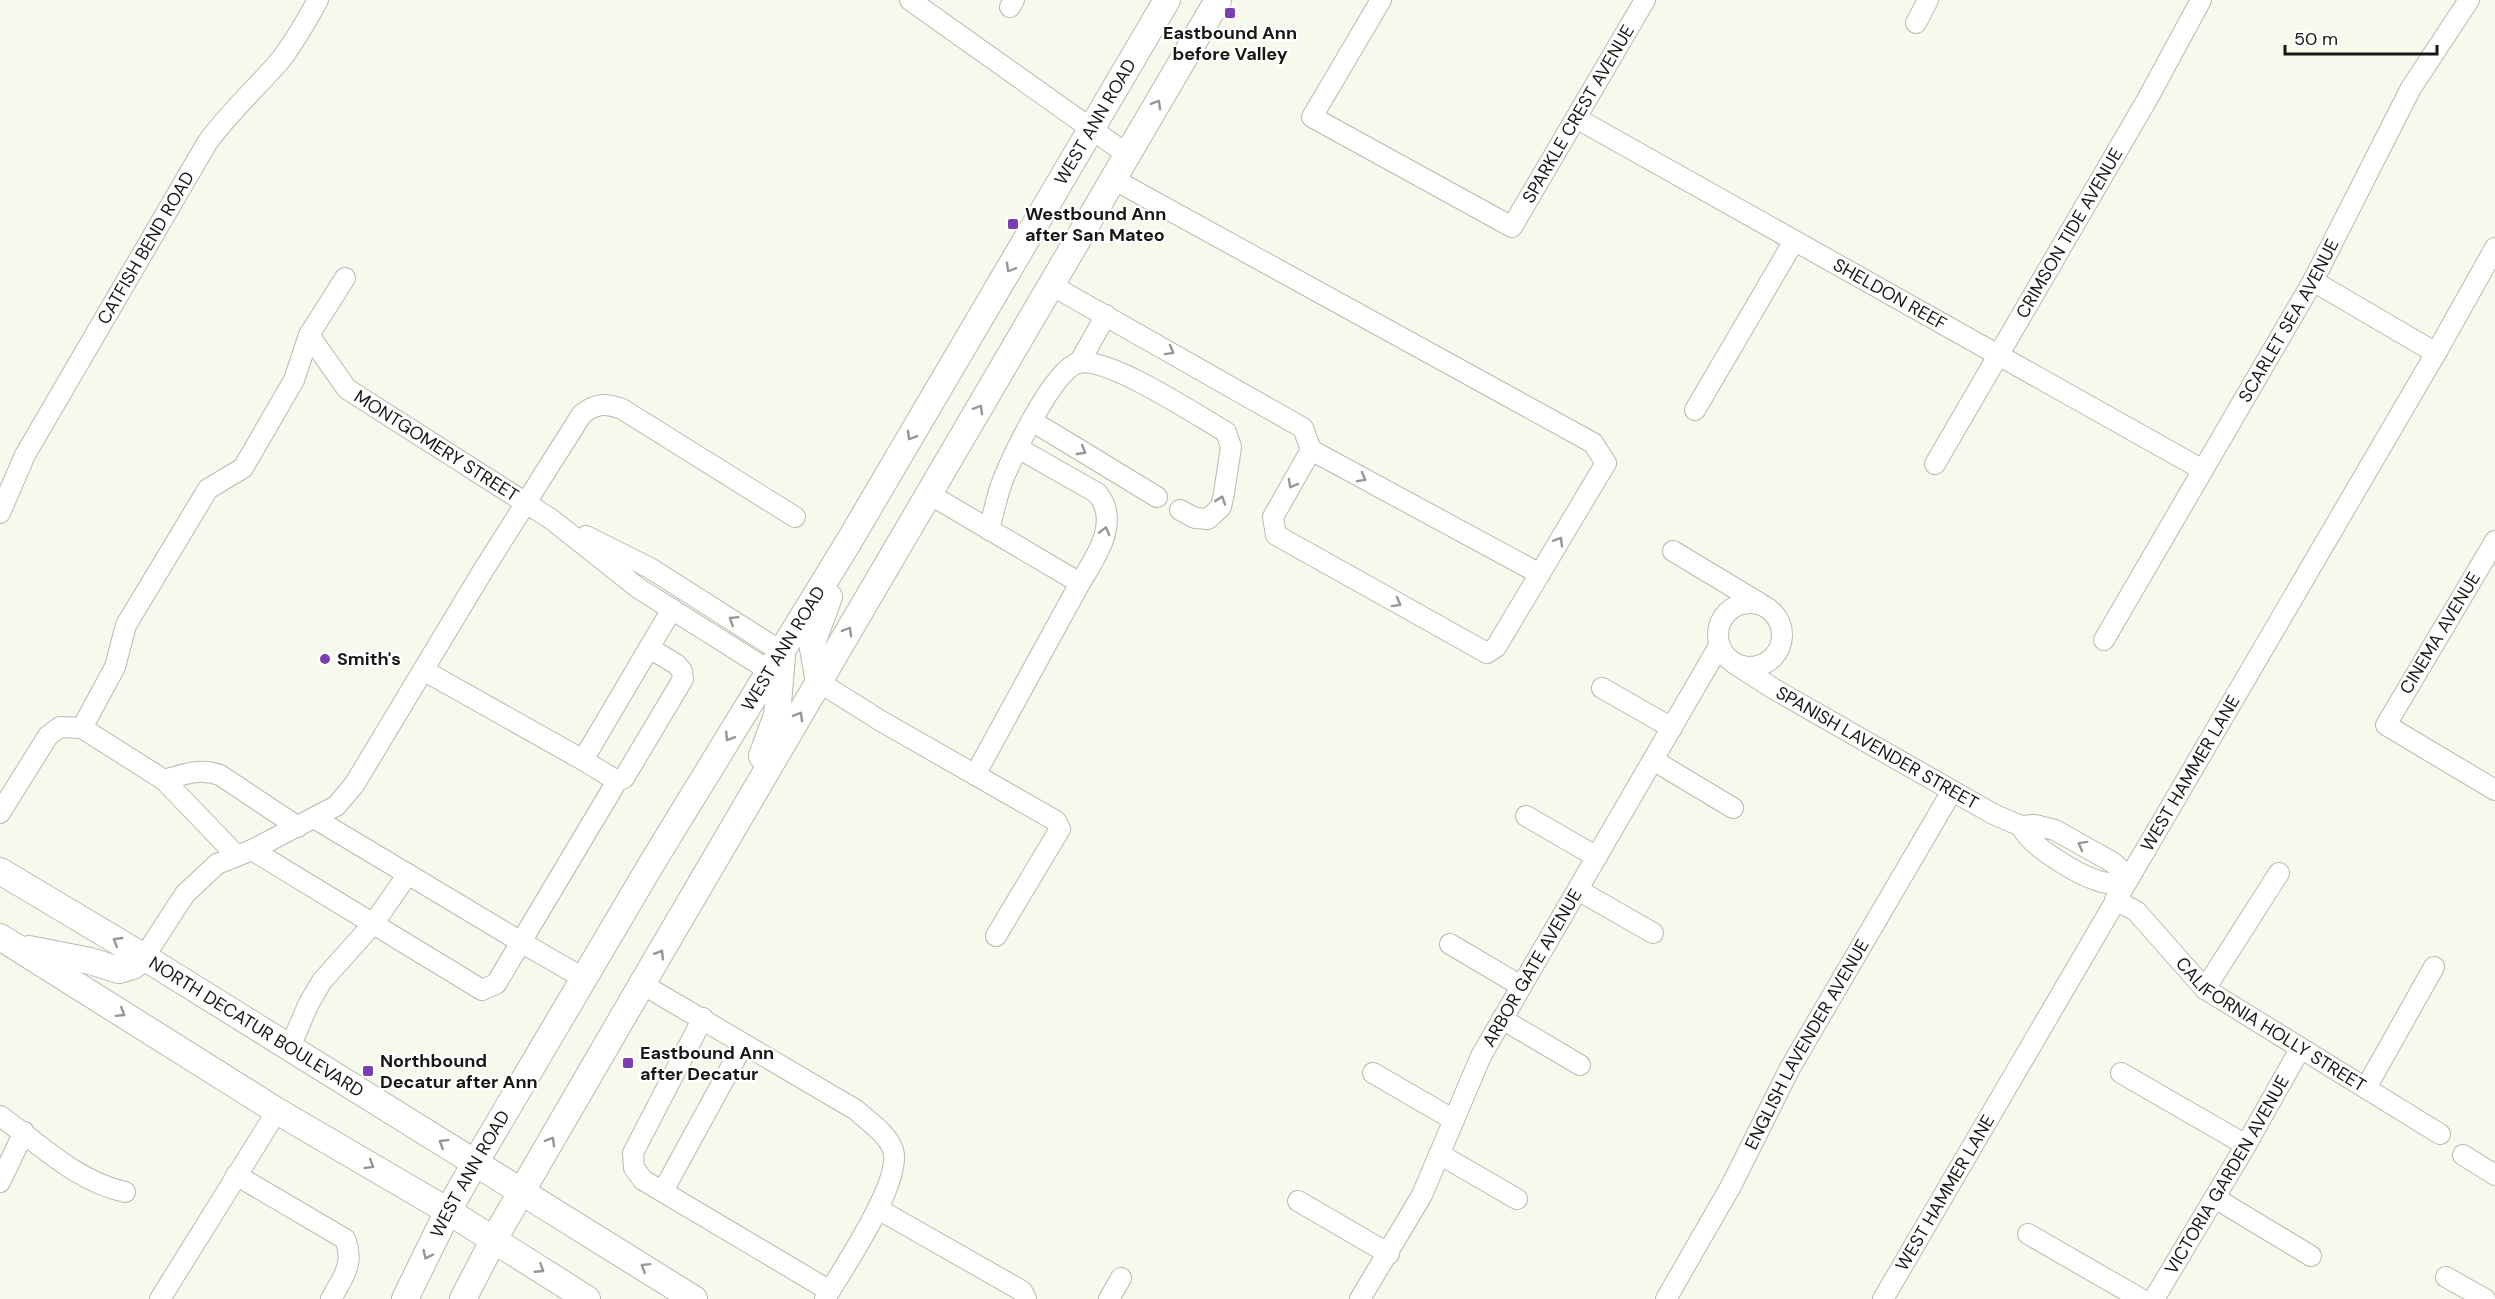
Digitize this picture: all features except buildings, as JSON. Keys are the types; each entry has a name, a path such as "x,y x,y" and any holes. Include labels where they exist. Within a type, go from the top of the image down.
{"main road":[{"name":"WEST ANN ROAD","path":"405,1299 448,1211 475,1163 584,978 849,543 1167,0"},
{"path":"463,1299 494,1239 642,984 1218,0"},
{"path":"819,682 812,643 849,543"},
{"path":"738,821 777,715 776,661"},
{"name":"NORTH DECATUR BOULEVARD","path":"0,871 290,1047 694,1299"},
{"path":"7,942 119,970 133,966 144,957"},
{"path":"7,942 277,1111 448,1211 587,1299"}],"street":[{"name":"CATFISH BEND ROAD","path":"0,513 25,455 207,143 223,122 279,62 296,39 318,0"},
{"path":"910,0 1128,155"},
{"name":"SPARKLE CREST AVENUE","path":"1381,0 1312,117 1512,227 1645,0"},
{"path":"1916,23 1928,0"},
{"name":"CRIMSON TIDE AVENUE","path":"1935,464 2148,98 2201,0"},
{"name":"SCARLET SEA AVENUE","path":"2104,640 2313,281 2411,88 2469,0"},
{"name":"SHELDON REEF","path":"1576,118 2203,470"},
{"path":"1113,179 1593,443 1606,463 1496,647 1487,653 1276,535 1273,518 1311,450"},
{"path":"1695,410 1794,241"},
{"name":"WEST HAMMER LANE","path":"1883,1299 2436,353 2495,248"},
{"path":"82,728 115,667 126,625 208,489 243,468 294,380 309,335 345,278"},
{"path":"2313,281 2436,353"},
{"path":"1051,285 1304,428 1311,450 1540,574"},
{"path":"989,530 1001,485 1032,421 1066,369 1079,363 1113,319"},
{"name":"MONTGOMERY STREET","path":"309,335 347,389 551,519 638,588 672,609 776,661"},
{"path":"1079,363 1097,364 1138,381 1226,432 1231,447 1221,507 1208,519 1195,518 1180,510"},
{"path":"144,957 185,894 217,864 336,807 354,785 582,414 594,406 606,403 622,409 795,517"},
{"path":"1032,421 1157,497"},
{"path":"975,775 1100,550 1107,520 1105,503 1097,493 1018,448"},
{"path":"929,494 1080,583"},
{"name":"MONTGOMERY STREET","path":"551,519 650,568 776,661"},
{"name":"CINEMA AVENUE","path":"2495,541 2386,725 2495,790"},
{"path":"1673,551 1766,607 1780,624 1782,635 1775,656 1767,663 1756,667 1735,664 1728,659 1719,646 1719,624 1725,615 1744,604 1766,607"},
{"path":"583,760 672,609"},
{"name":"ARBOR GATE AVENUE","path":"1360,1299 1389,1254 1422,1195 1481,1056 1719,646"},
{"path":"0,813 48,736 60,728 82,728 164,780 244,853 373,924 482,990 496,984 617,781 624,778 683,679 682,671 676,664 649,648"},
{"name":"SPANISH LAVENDER STREET","path":"1735,664 1952,791 2021,826 2034,845 2092,878 2110,883 2126,882"},
{"path":"423,670 617,781"},
{"path":"819,682 881,721 1056,821 1060,829 996,936"},
{"path":"1602,688 1672,728"},
{"path":"1653,760 1733,808"},
{"path":"164,780 191,771 207,771 220,775 306,823 408,874 584,978"},
{"name":"ENGLISH LAVENDER AVENUE","path":"1666,1299 1731,1186 1790,1068 1952,791"},
{"path":"1526,816 1596,857"},
{"path":"2205,989 2279,873"},
{"path":"290,1047 309,1003 322,981 373,924 408,874"},
{"path":"1578,890 1653,933"},
{"name":"CALIFORNIA HOLLY STREET","path":"2115,900 2136,911 2205,989 2440,1134"},
{"path":"1450,944 1521,986"},
{"path":"2366,1088 2434,967"},
{"path":"642,984 703,1018 743,1045 856,1110 879,1130 893,1151 892,1176 878,1209 827,1295 643,1180 634,1168 633,1153 703,1018"},
{"path":"1502,1019 1580,1065"},
{"path":"663,1191 743,1045"},
{"name":"VICTORIA GARDEN AVENUE","path":"2154,1299 2300,1049"},
{"path":"1373,1073 1454,1120"},
{"path":"2121,1073 2246,1145"},
{"path":"160,1299 277,1111"},
{"path":"0,1116 84,1177 104,1188 124,1192"},
{"path":"0,1182 24,1132"},
{"path":"1440,1154 1517,1199"},
{"path":"2463,1155 2495,1175"},
{"path":"236,1175 345,1239 350,1252 348,1266 332,1299"},
{"path":"2215,1198 2312,1256"},
{"path":"1298,1201 1389,1254"},
{"path":"878,1209 1022,1291 1026,1299"},
{"path":"2028,1234 2140,1299"},
{"path":"2445,1277 2485,1299"},
{"path":"1109,1299 1121,1278"}],"place":[{"name":"Eastbound Ann before Valley","path":"1230,13"},
{"name":"Westbound Ann after San Mateo","path":"1013,224"},
{"name":"Smith's","path":"325,659"},
{"name":"Eastbound Ann after Decatur","path":"628,1063"},
{"name":"Northbound Decatur after Ann","path":"368,1071"}]}
